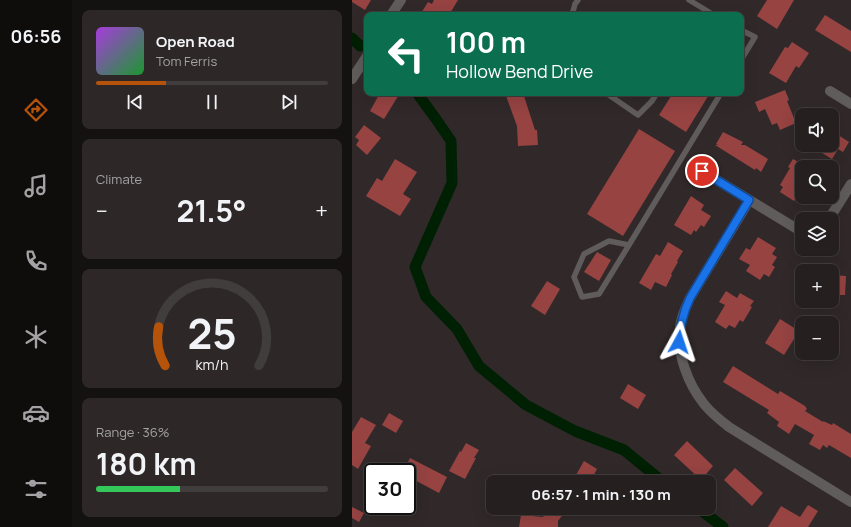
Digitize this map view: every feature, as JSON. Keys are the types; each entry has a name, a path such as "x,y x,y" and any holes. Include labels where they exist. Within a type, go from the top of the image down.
{"street":[{"path":"394,12 401,0"},
{"path":"352,79 364,61"},
{"path":"830,91 851,104"},
{"path":"702,171 795,228"},
{"path":"833,212 851,184"},
{"path":"749,200 683,312 679,342 685,368 695,390 704,404 716,417 729,427 851,502"}],"lane":[{"path":"573,12 578,0"},
{"path":"688,0 704,12"},
{"path":"744,32 755,37 744,55"},
{"path":"610,96 638,115 655,96"},
{"path":"629,246 608,241 584,254 574,277 582,297 599,294 629,246 719,96"}],"building":[{"path":"352,0 371,0 365,10 352,2"},
{"path":"434,0 458,0 451,12 422,12 428,2 432,4"},
{"path":"767,0 794,0 777,29 757,16"},
{"path":"825,15 851,31 851,52 815,30"},
{"path":"792,42 809,53 799,68 796,66 786,83 769,73 785,47 788,48"},
{"path":"785,90 789,100 787,101 795,123 780,130 777,123 772,125 765,109 759,112 755,102"},
{"path":"378,96 398,96 384,119 370,111"},
{"path":"506,96 524,96 535,130 537,130 538,145 518,146 517,126"},
{"path":"671,96 708,96 686,132 659,115"},
{"path":"364,125 381,138 367,155 356,145 359,140 355,137"},
{"path":"639,129 675,151 623,236 587,214"},
{"path":"723,132 743,142 741,145 745,145 768,159 761,172 756,168 755,170 715,145 718,145 716,144"},
{"path":"839,136 849,142 843,152 839,150"},
{"path":"820,152 836,152 832,159"},
{"path":"395,159 417,172 403,194 411,199 400,216 366,196 377,178 382,181"},
{"path":"793,159 795,160 794,201 780,192 783,187 780,185 790,168 788,167"},
{"path":"691,196 704,205 701,210 711,216 704,227 701,225 696,232 694,230 691,235 674,225"},
{"path":"758,237 776,248 772,254 777,257 772,265 775,267 769,277 764,274 760,280 746,271 750,265 739,259 746,248 750,250"},
{"path":"668,242 683,251 666,287 655,282 651,290 639,283 656,254 660,256"},
{"path":"597,252 611,260 599,281 584,272"},
{"path":"839,276 846,276 845,295 839,295"},
{"path":"547,281 560,289 545,315 531,306"},
{"path":"726,291 737,298 740,293 754,301 750,306 752,307 743,322 740,320 735,328 729,325 726,329 715,322 725,305 719,302"},
{"path":"780,319 795,328 795,337 784,355 765,343"},
{"path":"733,366 778,394 780,391 805,406 807,409 805,411 823,422 832,425 833,423 851,434 851,458 829,445 827,448 823,445 820,450 809,444 814,435 795,424 789,434 777,426 779,422 767,413 769,410 723,382"},
{"path":"628,384 646,395 638,409 620,398"},
{"path":"389,413 403,421 396,433 382,425"},
{"path":"361,417 376,425 365,443 371,446 358,469 352,465 352,432"},
{"path":"687,441 713,466 705,475 696,475 674,455"},
{"path":"466,443 479,450 465,479 449,471"},
{"path":"410,458 447,477 439,493 416,481 416,463 408,463"},
{"path":"584,461 597,469 594,475 576,475"},
{"path":"735,468 763,493 752,506 724,480"},
{"path":"808,505 818,511 808,527 768,527 781,506 800,517"},
{"path":"352,507 364,513 359,522 352,518"},
{"path":"521,515 543,517 545,515 563,515 558,521 558,527 519,527"}],"waterway":[{"path":"352,38 360,46"},
{"path":"419,96 451,141 452,183 415,267 426,297 457,329 479,366 526,405 575,431 624,450 654,475"},
{"path":"707,515 723,527"}],"route":[{"path":"679,342 683,312 749,200 702,171"}]}
